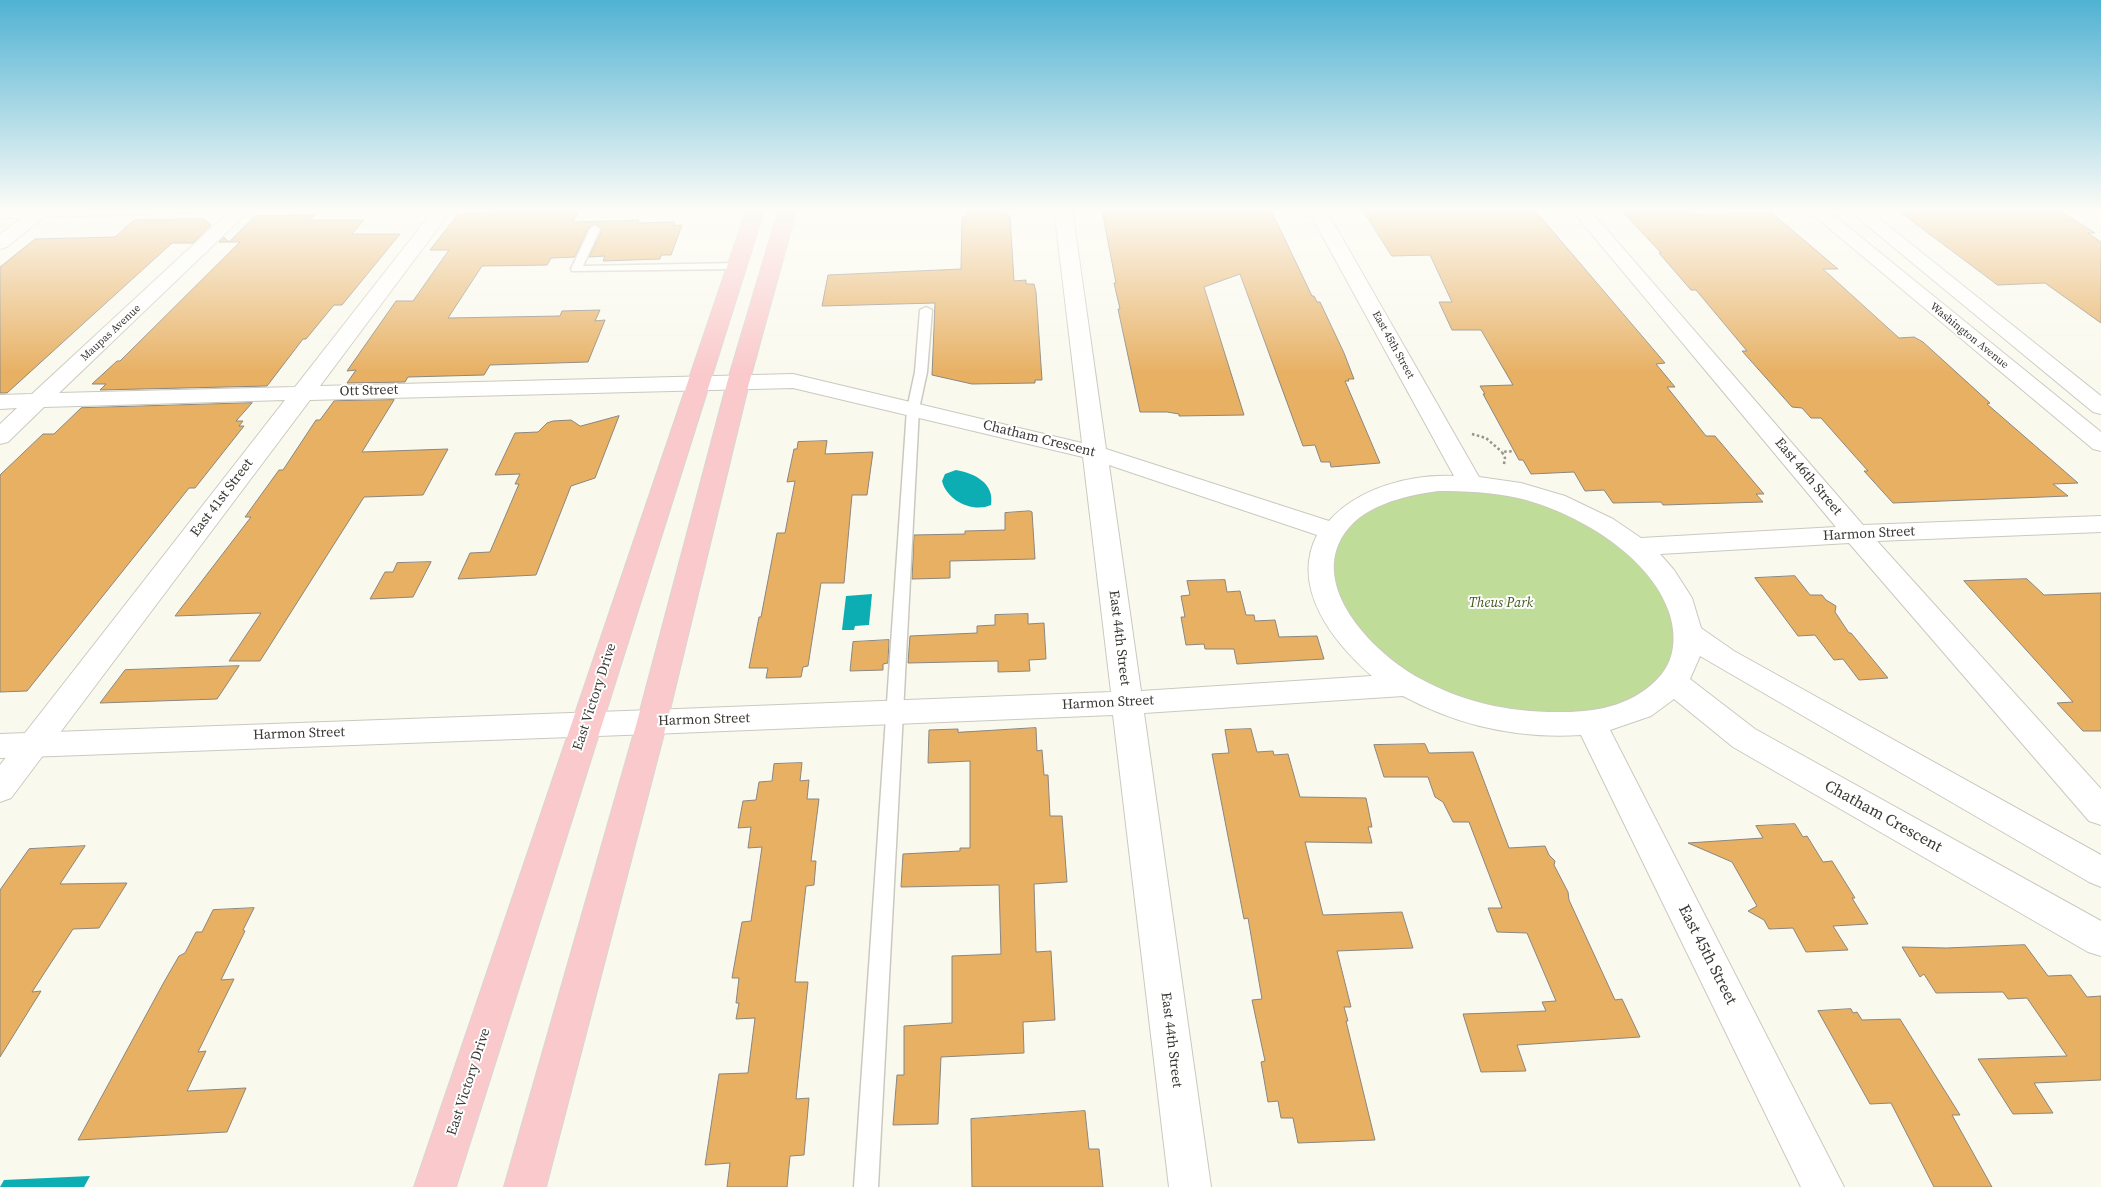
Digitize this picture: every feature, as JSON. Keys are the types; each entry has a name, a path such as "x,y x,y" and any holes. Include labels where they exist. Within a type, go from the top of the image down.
{"main road":[{"path":"525,1187 652,722 738,383 772,263"},
{"name":"East Victory Drive","path":"435,1187 737,266"}],"street":[{"name":"Maupas Avenue","path":"0,437 184,263"},
{"name":"East 41st Street","path":"0,789 402,263"},
{"name":"East 44th Street","path":"1070,263 1190,1187"},
{"name":"East 45th Street","path":"1347,263 1470,483"},
{"name":"East 46th Street","path":"1626,263 1856,534 2101,811"},
{"name":"Washington Avenue","path":"1881,263 2101,444"},
{"path":"1923,263 2101,407"},
{"name":"Chatham Crescent","path":"738,383 793,381 1095,453 1333,531"},
{"name":"Ott Street","path":"0,402 738,383"},
{"name":"Harmon Street","path":"1470,483 1502,487 1534,495 1589,516 1637,547 1657,566 1672,587 1683,608 1689,634 1686,659 1673,682 1656,699 1632,712 1591,723 1532,724 1495,719 1460,709 1407,685 1378,665 1354,644 1338,622 1327,601 1321,568 1324,548 1333,531 1346,516 1384,494 1407,488 1438,484 1470,483"},
{"name":"Harmon Street","path":"1637,547 1856,534 2101,524"},
{"path":"1689,634 1724,658 2101,872"},
{"name":"Chatham Crescent","path":"1673,682 1744,738 2101,940"},
{"name":"Harmon Street","path":"0,746 1127,703 1407,685"},
{"name":"East 45th Street","path":"1591,723 1824,1187"}],"lane":[{"path":"579,263 576,269 737,266"},
{"path":"866,1187 913,409 916,384 921,372 926,310"}],"green space":[{"name":"Theus Park","path":"1407,488 1535,495 1637,547 1693,637 1632,712 1495,719 1354,644 1325,548 1333,531"}],"water":[{"path":"956,470 982,480 990,491 991,505 984,507 969,506 962,504 949,494 942,481 945,474"},
{"path":"872,594 869,625 855,626 854,630 842,630 846,596"},
{"path":"90,1176 84,1187 0,1187 4,1180"}],"building":[{"path":"5,263 150,263 7,393 0,393 0,267"},
{"path":"218,263 376,263 342,305 334,305 306,339 303,339 267,386 100,390 106,384 92,384 117,361 120,361"},
{"path":"440,263 548,263 547,265 482,266 448,318 560,316 562,311 600,310 595,321 605,320 588,362 490,365 484,375 408,377 405,382 347,383 356,370 347,371 396,301 413,301"},
{"path":"961,263 1013,263 1014,281 1026,280 1026,284 1034,284 1042,380 1035,380 1035,383 972,384 932,375 935,303 822,306 828,275 961,269"},
{"path":"1112,263 1296,263 1312,296 1314,296 1317,302 1320,302 1344,353 1354,379 1345,381 1380,463 1331,467 1330,462 1321,462 1315,445 1303,446 1240,274 1204,287 1244,415 1179,416 1179,414 1167,412 1140,412 1118,309 1120,309 1114,283 1116,283"},
{"path":"1434,263 1580,263 1665,363 1656,364 1675,387 1667,387 1706,436 1715,436 1764,494 1756,494 1763,502 1663,505 1661,502 1613,503 1604,490 1585,491 1574,472 1531,474 1523,460 1519,460 1480,386 1513,385 1481,330 1452,330 1439,302 1452,302"},
{"path":"1668,263 1831,263 1838,269 1823,269 1899,338 1914,337 1923,342 1990,403 1987,404 2078,483 2053,484 2068,496 1893,503 1864,471 1868,471 1821,418 1811,418 1802,408 1792,407 1742,351 1747,351 1696,290 1691,290"},
{"path":"1969,263 2101,263 2101,323 2045,283 1998,285"},
{"path":"394,400 362,452 448,449 423,495 364,497 260,661 229,661 261,613 175,616 251,517 245,517 279,470 283,470 316,420 320,420 334,401"},
{"path":"252,403 236,421 243,421 239,426 244,426 195,488 189,488 27,691 0,692 0,475 43,434 54,434 81,408"},
{"path":"619,416 595,478 571,486 536,575 458,579 470,553 490,552 519,484 515,484 520,474 495,475 515,433 538,432 547,423 553,421 571,420 580,426"},
{"path":"827,441 825,454 873,452 867,495 852,495 844,583 821,583 808,666 803,667 801,677 766,678 768,668 749,668 777,533 785,533 795,481 787,482 794,449 797,449 798,442"},
{"path":"1032,512 1035,559 950,561 950,578 912,579 914,535 965,534 965,531 1005,530 1005,513"},
{"path":"431,562 413,597 370,599 385,572 393,572 397,563"},
{"path":"1795,576 1810,595 1822,595 1836,606 1835,612 1849,633 1851,633 1888,678 1859,680 1843,659 1834,660 1815,635 1798,636 1755,578"},
{"path":"2027,579 2044,595 2101,593 2101,731 2083,731 2057,703 2073,702 1964,581"},
{"path":"1225,580 1227,592 1240,591 1246,615 1254,615 1255,621 1275,620 1279,637 1317,636 1324,659 1237,664 1234,649 1205,649 1204,644 1186,645 1181,617 1185,617 1181,596 1190,595 1187,581"},
{"path":"1028,614 1028,624 1044,623 1046,659 1029,660 1030,671 998,672 998,661 908,663 910,636 977,633 977,626 995,625 995,615"},
{"path":"889,640 888,663 883,664 883,670 850,671 853,642"},
{"path":"239,666 217,699 100,703 125,670"},
{"path":"1036,728 1037,751 1042,750 1044,775 1048,775 1050,816 1062,816 1067,882 1034,884 1036,952 1051,951 1055,1020 1023,1022 1024,1053 941,1057 938,1124 893,1125 897,1075 904,1075 904,1026 952,1023 952,956 1001,954 999,885 901,887 903,854 960,851 960,848 970,848 970,761 928,763 929,730 958,729 958,732"},
{"path":"1251,729 1257,752 1273,751 1274,755 1288,754 1300,797 1366,798 1372,827 1368,827 1372,843 1305,842 1323,915 1402,912 1413,948 1337,951 1351,1007 1344,1007 1348,1021 1346,1021 1375,1140 1298,1143 1293,1118 1281,1118 1278,1101 1268,1102 1261,1062 1265,1061 1252,1000 1262,999 1248,918 1244,919 1212,754 1229,753 1225,730"},
{"path":"1425,744 1429,753 1473,752 1509,848 1545,846 1549,855 1555,861 1554,865 1568,892 1569,900 1615,1000 1622,999 1640,1037 1517,1045 1526,1071 1481,1072 1463,1014 1546,1011 1542,1002 1556,1001 1527,933 1497,932 1488,908 1502,908 1469,822 1453,822 1443,802 1435,797 1428,777 1384,777 1374,745"},
{"path":"802,763 800,781 809,780 807,799 819,799 811,861 816,861 814,885 806,886 795,982 808,982 796,1099 809,1098 804,1155 790,1156 787,1187 727,1187 730,1163 705,1165 719,1074 748,1073 755,1018 736,1019 739,1003 736,1003 739,978 732,978 742,922 751,921 762,847 748,848 751,827 738,828 743,801 756,800 759,782 772,781 774,764"},
{"path":"1795,824 1803,837 1807,836 1823,862 1832,861 1855,898 1852,898 1868,924 1833,926 1848,950 1806,952 1793,928 1769,929 1764,920 1748,911 1757,906 1732,862 1688,843 1763,838 1756,826"},
{"path":"85,846 60,884 127,883 99,928 73,929 32,992 41,991 0,1057 0,890 29,849"},
{"path":"254,908 221,980 234,979 198,1052 206,1051 187,1091 246,1088 227,1132 78,1140 164,982 179,956 185,953 196,932 202,932 213,910"},
{"path":"2025,945 2048,976 2071,975 2087,997 2101,996 2101,1080 2034,1083 2053,1113 2013,1114 1978,1059 2067,1056 2027,998 2008,999 2003,992 1936,993 1924,974 1920,977 1902,947 1946,948"},
{"path":"1851,1009 1853,1013 1857,1012 1862,1020 1900,1019 1960,1115 1952,1115 1992,1187 1934,1187 1891,1103 1870,1104 1818,1011"},
{"path":"1085,1111 1089,1149 1099,1149 1103,1187 972,1187 971,1119"}]}
